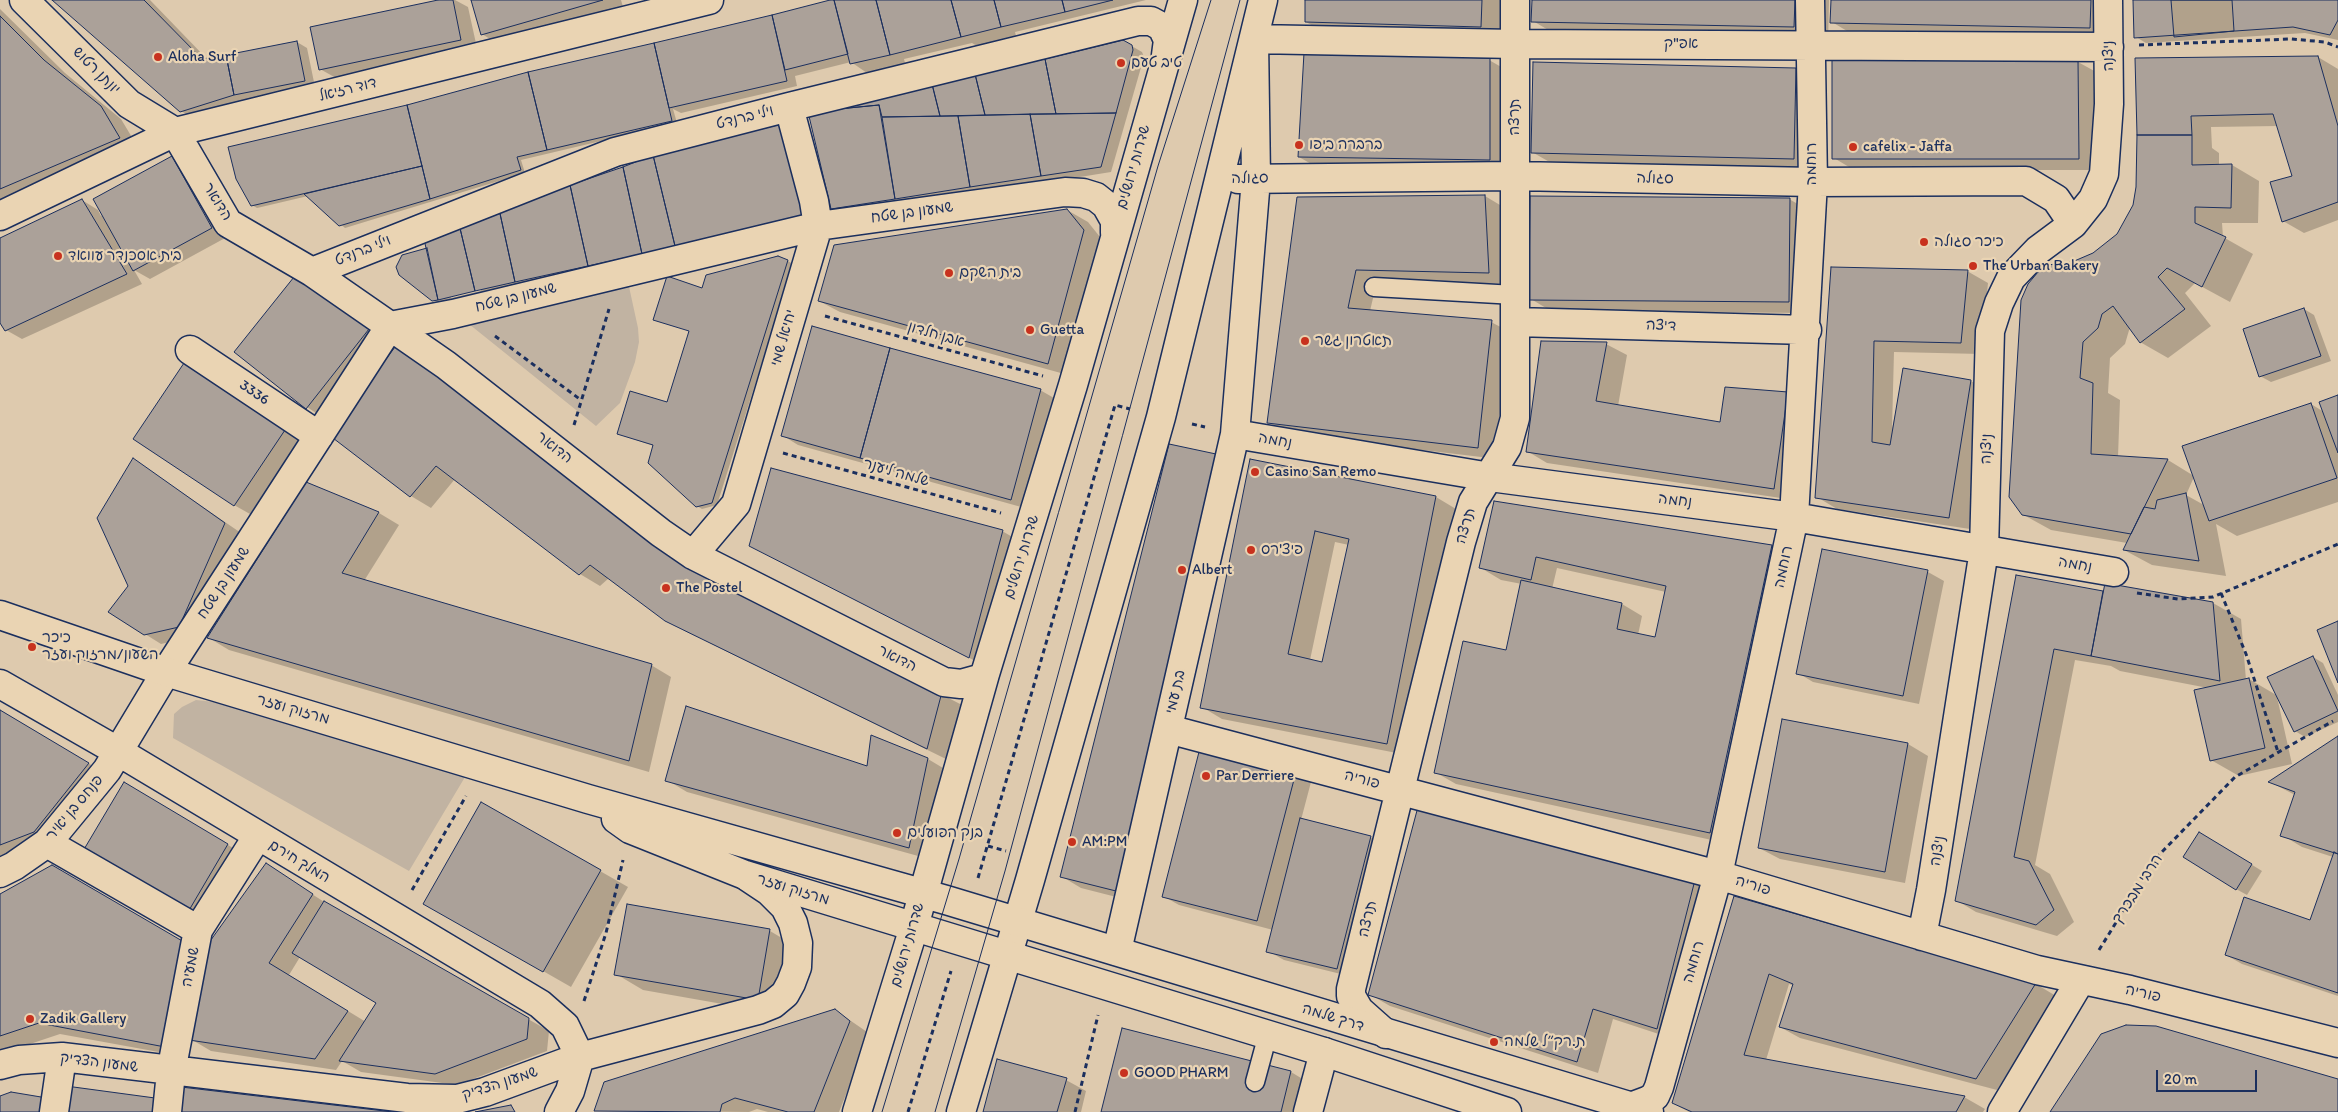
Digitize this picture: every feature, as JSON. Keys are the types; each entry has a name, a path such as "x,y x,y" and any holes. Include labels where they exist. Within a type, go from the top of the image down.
{"street":[{"name":"יונתן רטוש","path":"24,0 129,104 175,132"},
{"name":"דוד רזיאל","path":"0,216 175,132 709,0"},
{"name":"שדרות ירושלים","path":"857,1112 914,926 985,674 1033,522 1183,0"},
{"path":"961,1112 1018,923 1161,417 1263,0"},
{"name":"תרצה","path":"1386,1034 1358,1010 1351,996 1350,989 1401,790 1461,542 1473,502 1490,477 1506,447 1515,418 1515,0"},
{"name":"רוחמה","path":"1641,1109 1655,1096 1659,1087 1718,875 1794,517 1807,330 1813,182 1810,0"},
{"name":"ניצנה","path":"1922,936 1932,890 1984,550 1990,331 1999,303 2011,278 2038,250 2073,224 2093,199 2104,174 2109,104 2108,0"},
{"name":"וילי ברנדט","path":"312,272 615,152 789,107 1138,21 1151,21 1162,26 1168,40 1166,55"},
{"name":"אפ\"ק","path":"1254,39 1515,44 2108,47"},
{"name":"בת עמי","path":"1117,951 1235,434 1256,179 1254,39"},
{"name":"יחיאל שמי","path":"693,555 736,504 818,226 814,202 789,107"},
{"name":"הדואר","path":"175,132 228,223 312,272 468,381 661,533 693,555 944,682 960,684 979,679 985,674"},
{"name":"סגולה","path":"1219,180 1515,176 1813,182 2026,181 2056,199 2073,224"},
{"name":"שמעון בן שטח","path":"119,752 166,672 390,326 454,314 818,226 1065,192 1083,193 1096,198 1106,205 1115,221 1115,233"},
{"name":"דיצה","path":"1515,309 1807,330"},
{"name":"3336","path":"190,350 319,436"},
{"name":"נחמה","path":"1235,434 1490,477 1794,517 1984,550 2122,582"},
{"name":"מרזוק ועזר","path":"0,615 166,672 483,766 588,800 970,907 1018,923"},
{"name":"המלך חירם","path":"0,684 119,752 257,837 540,1004 565,1026 580,1057"},
{"name":"פוריה","path":"1168,729 1718,875 2080,981 2130,990 2338,1043"},
{"name":"פנחס בן יאיר","path":"0,873 14,866 47,842 119,752"},
{"name":"מרזוק ועזר","path":"588,800 630,829 745,875 1008,954"},
{"name":"שמעיה","path":"167,1112 171,1072 198,930 257,837"},
{"path":"47,842 198,930"},
{"name":"שמעון הצדיק","path":"0,1065 19,1060 62,1057 171,1072 428,1100 457,1099 485,1092 580,1057 758,1010 773,1004 785,994 797,967 799,955 793,923 785,907 769,891 745,875"},
{"name":"דרך שלמה","path":"1018,923 1641,1109"},
{"path":"1008,954 1268,1034 1507,1112"},
{"path":"2002,1112 2080,981"},
{"path":"1308,1112 1324,1052"},
{"path":"54,1112 62,1057"},
{"path":"559,1112 570,1090 580,1057"}],"lane":[{"path":"1374,287 1515,309"},
{"path":"1255,1082 1268,1034"}],"path":[{"path":"2108,47 2291,39 2325,42 2338,47"},
{"path":"564,456 620,273"},
{"name":"אבן חלדון","path":"793,307 1073,385"},
{"path":"494,335 581,400"},
{"path":"970,907 1115,405 1235,434"},
{"name":"שלמה ליענר","path":"753,444 1033,522"},
{"path":"2122,582 2178,600 2213,596 2338,544"},
{"path":"2221,593 2246,654 2278,752"},
{"name":"הרבי מבכרך","path":"2080,981 2156,858 2235,777 2333,721"},
{"path":"396,919 483,766"},
{"path":"583,1004 606,933 630,829"},
{"path":"908,1112 960,940"},
{"path":"1075,1112 1107,986"}],"shaded area":[{"path":"628,282 638,328 639,342 635,362 620,403 596,426 459,316"},
{"path":"196,700 214,702 465,777 409,871 173,738 174,714 182,707"}],"building":[{"name":"Aloha Surf","path":"52,0 144,0 202,59 226,55 234,95 180,112"},
{"path":"438,0 453,0 461,40 319,70 310,27"},
{"path":"471,0 603,0 481,35"},
{"path":"834,0 848,54 785,70 772,15"},
{"path":"834,0 876,0 890,55 850,64"},
{"path":"876,0 951,0 961,37 890,55"},
{"path":"951,0 994,0 1001,27 961,37"},
{"path":"994,0 1062,0 1065,12 1001,27"},
{"path":"1062,0 1113,0 1065,12"},
{"path":"1305,0 1482,0 1481,27 1305,22"},
{"path":"1532,0 1795,0 1794,27 1531,22"},
{"path":"1831,0 2091,0 2090,28 1830,23"},
{"path":"2133,0 2338,0 2338,20 2330,35 2293,27 2134,38"},
{"path":"2171,0 2232,0 2234,31 2174,37"},
{"path":"772,15 787,81 669,108 654,43"},
{"path":"0,16 44,60 101,106 120,138 0,189"},
{"path":"1123,40 1132,45 1133,50 1116,113 1056,114 1045,59"},
{"path":"297,41 305,81 234,95 226,55"},
{"path":"654,43 672,121 547,150 528,72"},
{"path":"1304,53 1490,58 1490,160 1298,157"},
{"path":"2318,56 2338,126 2338,202 2282,222 2270,182 2292,176 2273,114 2191,116 2192,135 2137,135 2135,58"},
{"path":"1045,59 1056,114 985,115 975,74"},
{"path":"1832,60 2078,60 2079,159 1832,159"},
{"path":"1533,62 1796,68 1794,159 1531,153"},
{"path":"528,72 547,150 517,157 521,170 430,199 407,105"},
{"path":"975,74 985,115 940,116 932,84"},
{"path":"932,84 940,116 882,117 879,105 808,112"},
{"path":"407,105 422,166 251,206 236,179 228,147"},
{"path":"879,105 895,199 831,209 808,112"},
{"path":"1116,113 1101,167 1041,176 1030,114"},
{"path":"1030,114 1041,176 970,187 958,116"},
{"path":"958,116 970,187 895,199 882,117"},
{"path":"782,124 804,216 675,246 653,155"},
{"path":"2137,135 2192,135 2192,165 2232,164 2231,208 2195,207 2195,223 2226,237 2202,287 2167,268 2158,277 2185,309 2140,343 2113,306 2102,314 2098,328 2083,342 2080,378 2093,383 2091,454 2168,459 2131,534 2022,515 2009,497 2021,300 2028,284 2038,272 2048,265 2072,262 2093,253 2117,234 2133,205 2136,187"},
{"path":"653,155 675,246 642,254 623,167"},
{"path":"172,156 212,228 133,271 93,199"},
{"path":"422,166 430,199 339,226 304,194"},
{"path":"623,167 642,254 588,266 570,185"},
{"path":"570,185 588,266 515,282 499,209"},
{"path":"1485,195 1489,273 1356,270 1348,308 1492,320 1478,448 1267,423 1297,197"},
{"path":"1530,196 1790,198 1789,302 1529,300"},
{"name":"בית אסכנדר עוואד","path":"82,199 127,274 5,331 0,323 0,238"},
{"path":"499,209 515,282 475,291 459,224"},
{"name":"בית השקם","path":"1067,209 1084,230 1048,364 818,301 834,245"},
{"path":"459,224 475,291 438,300 423,235"},
{"path":"427,248 438,300 432,301 399,275 396,267 402,255"},
{"path":"778,256 788,260 712,503 696,507 648,463 653,445 617,434 630,391 667,402 689,331 653,320 667,276 702,288 706,275"},
{"path":"1831,267 1968,270 1961,343 1874,341 1872,442 1890,445 1903,368 1971,380 1949,518 1815,498"},
{"path":"298,272 369,329 306,409 234,352"},
{"path":"2304,308 2321,356 2259,377 2243,329"},
{"path":"812,326 890,348 860,458 781,436"},
{"path":"1541,341 1607,342 1596,401 1720,422 1725,387 1788,392 1774,489 1526,452"},
{"path":"398,343 675,555 942,692 927,749 665,621 590,565 579,575 436,466 410,497 329,435"},
{"path":"890,348 1041,389 1011,500 860,458"},
{"path":"184,363 285,430 234,506 133,439"},
{"path":"2338,395 2338,453 2319,402"},
{"path":"2311,403 2337,478 2209,521 2182,446"},
{"path":"1169,444 1216,454 1116,891 1060,877"},
{"path":"133,458 225,523 179,627 144,635 108,612 128,586 97,518"},
{"path":"1250,459 1436,496 1387,744 1200,708","holes":["1315,531 1349,539 1322,662 1288,654"]},
{"path":"771,468 1003,530 969,658 749,546"},
{"path":"306,482 379,512 342,573 652,664 629,761 207,638"},
{"path":"2186,493 2199,561 2123,550 2144,507 2155,509 2157,500"},
{"path":"1494,501 1772,545 1710,833 1434,773 1463,641 1506,650 1521,580 1622,603 1617,629 1655,637 1666,586 1536,557 1531,580 1479,568"},
{"path":"1822,549 1928,570 1903,696 1796,674"},
{"path":"2016,575 2103,591 2091,656 2054,649 2014,857 2029,861 2054,910 2036,925 1955,901"},
{"path":"2105,583 2213,602 2220,681 2091,656"},
{"path":"2338,621 2338,683 2317,630"},
{"path":"2313,656 2338,711 2294,732 2267,677"},
{"path":"2249,678 2265,748 2210,761 2194,690"},
{"path":"686,706 867,766 871,735 928,758 909,848 665,781"},
{"path":"0,710 89,763 34,832 0,845"},
{"path":"1782,719 1908,743 1885,872 1758,848"},
{"path":"2338,736 2338,854 2280,836 2295,792 2268,782"},
{"path":"1200,748 1296,772 1257,921 1162,897"},
{"path":"124,782 228,844 188,912 83,851"},
{"path":"481,802 601,870 543,972 423,904"},
{"path":"1419,803 1696,876 1657,1029 1593,1009 1577,1062 1368,995"},
{"path":"1300,818 1371,836 1337,969 1266,952"},
{"path":"2199,832 2252,864 2236,890 2183,857"},
{"path":"2334,852 2338,854 2338,993 2225,955 2244,897 2310,920"},
{"path":"266,863 313,894 269,963 348,1011 315,1059 189,1040 203,951"},
{"path":"52,865 184,942 165,1047 39,1023 0,1036 0,894"},
{"path":"1734,896 2036,983 1976,1079 1779,1027 1793,984 1769,974 1744,1055 1965,1096 1956,1112 1692,1112 1672,1103"},
{"path":"324,901 529,1018 527,1039 435,1074 339,1061 376,1003 292,953"},
{"path":"627,904 770,929 758,1000 614,975"},
{"path":"835,1009 850,1021 814,1112 788,1112 735,1098 722,1104 720,1112 594,1111 604,1082"},
{"path":"2126,1025 2156,1026 2338,1079 2338,1112 2050,1112 2101,1034"},
{"path":"1122,1028 1291,1071 1281,1112 1101,1112"},
{"path":"997,1059 1067,1078 1057,1112 983,1112"},
{"path":"66,1086 155,1098 154,1112 63,1112"},
{"path":"181,1087 393,1112 177,1112"},
{"path":"11,1092 47,1098 45,1112 0,1112 0,1096"},
{"path":"511,1105 515,1112 475,1112"}],"tram line":[{"path":"882,1112 959,859 1158,166 1211,0"},
{"path":"935,1112 1005,871 1240,0"}],"place":[{"name":"Aloha Surf","path":"158,57"},
{"name":"טיב טעם","path":"1121,63"},
{"name":"ברברה ביפו","path":"1299,145"},
{"name":"cafelix - Jaffa","path":"1853,147"},
{"name":"כיכר סגולה","path":"1924,242"},
{"name":"בית אסכנדר עוואד","path":"58,256"},
{"name":"The Urban Bakery","path":"1973,266"},
{"name":"בית השקם","path":"949,273"},
{"name":"Guetta","path":"1030,330"},
{"name":"תאטרון גשר","path":"1305,341"},
{"name":"Casino San Remo","path":"1255,472"},
{"name":"פיצ'רס","path":"1251,550"},
{"name":"Albert","path":"1182,570"},
{"name":"The Postel","path":"666,588"},
{"name":"כיכר השעון/מרזוק ועזר","path":"32,647"},
{"name":"Par Derriere","path":"1206,776"},
{"name":"בנק הפועלים","path":"897,833"},
{"name":"AM:PM","path":"1072,842"},
{"name":"Zadik Gallery","path":"30,1019"},
{"name":"ת.רק״ל שלמה","path":"1494,1042"},
{"name":"GOOD PHARM","path":"1124,1073"}]}
